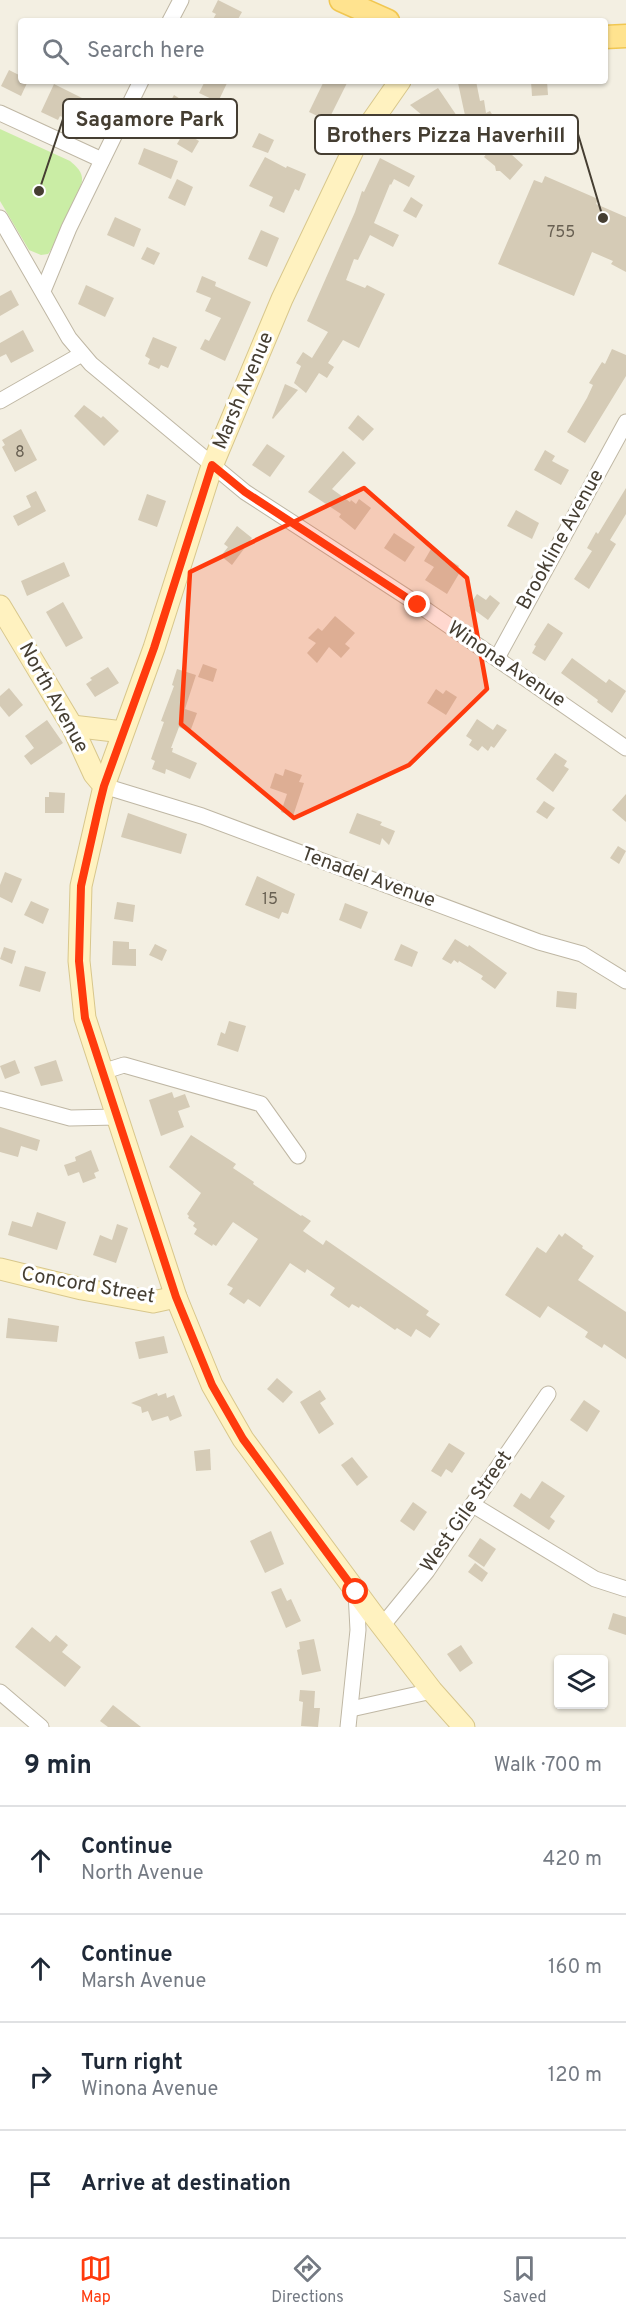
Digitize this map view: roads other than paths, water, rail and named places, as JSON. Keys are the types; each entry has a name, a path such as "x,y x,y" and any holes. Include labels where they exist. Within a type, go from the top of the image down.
{"main road":[{"path":"341,0 381,18"},
{"path":"608,37 626,36"},
{"name":"Marsh Avenue","path":"104,786 154,648 212,465 282,299 356,144 398,84"},
{"name":"North Avenue","path":"0,606 72,726 94,774 104,786"},
{"path":"72,726 123,732"},
{"path":"104,786 81,886 79,961 85,1018 176,1297 212,1385 243,1439 382,1626 432,1691 464,1727"},
{"name":"Concord Street","path":"0,1269 82,1289 153,1302 176,1297"}],"street":[{"path":"172,18 181,0"},
{"path":"43,291 69,228 140,84"},
{"path":"0,113 102,160"},
{"name":"Winona Avenue","path":"0,218 69,338 82,354 212,465 245,492 497,658 626,748"},
{"path":"0,401 82,354"},
{"name":"Brookline Avenue","path":"497,658 626,422"},
{"name":"Tenadel Avenue","path":"104,786 202,816 539,942 582,954 626,981"},
{"path":"102,1072 124,1065 261,1104 298,1156"},
{"path":"0,1099 70,1118 117,1117"},
{"name":"West Gile Street","path":"382,1626 427,1570 549,1394"},
{"path":"473,1505 595,1579 626,1589"},
{"path":"348,1727 358,1630 356,1592"},
{"path":"351,1709 432,1691"},
{"path":"0,1692 41,1727"}],"place":[{"name":"Sagamore Park","path":"39,191"},
{"name":"Brothers Pizza Haverhill","path":"603,218"}]}
